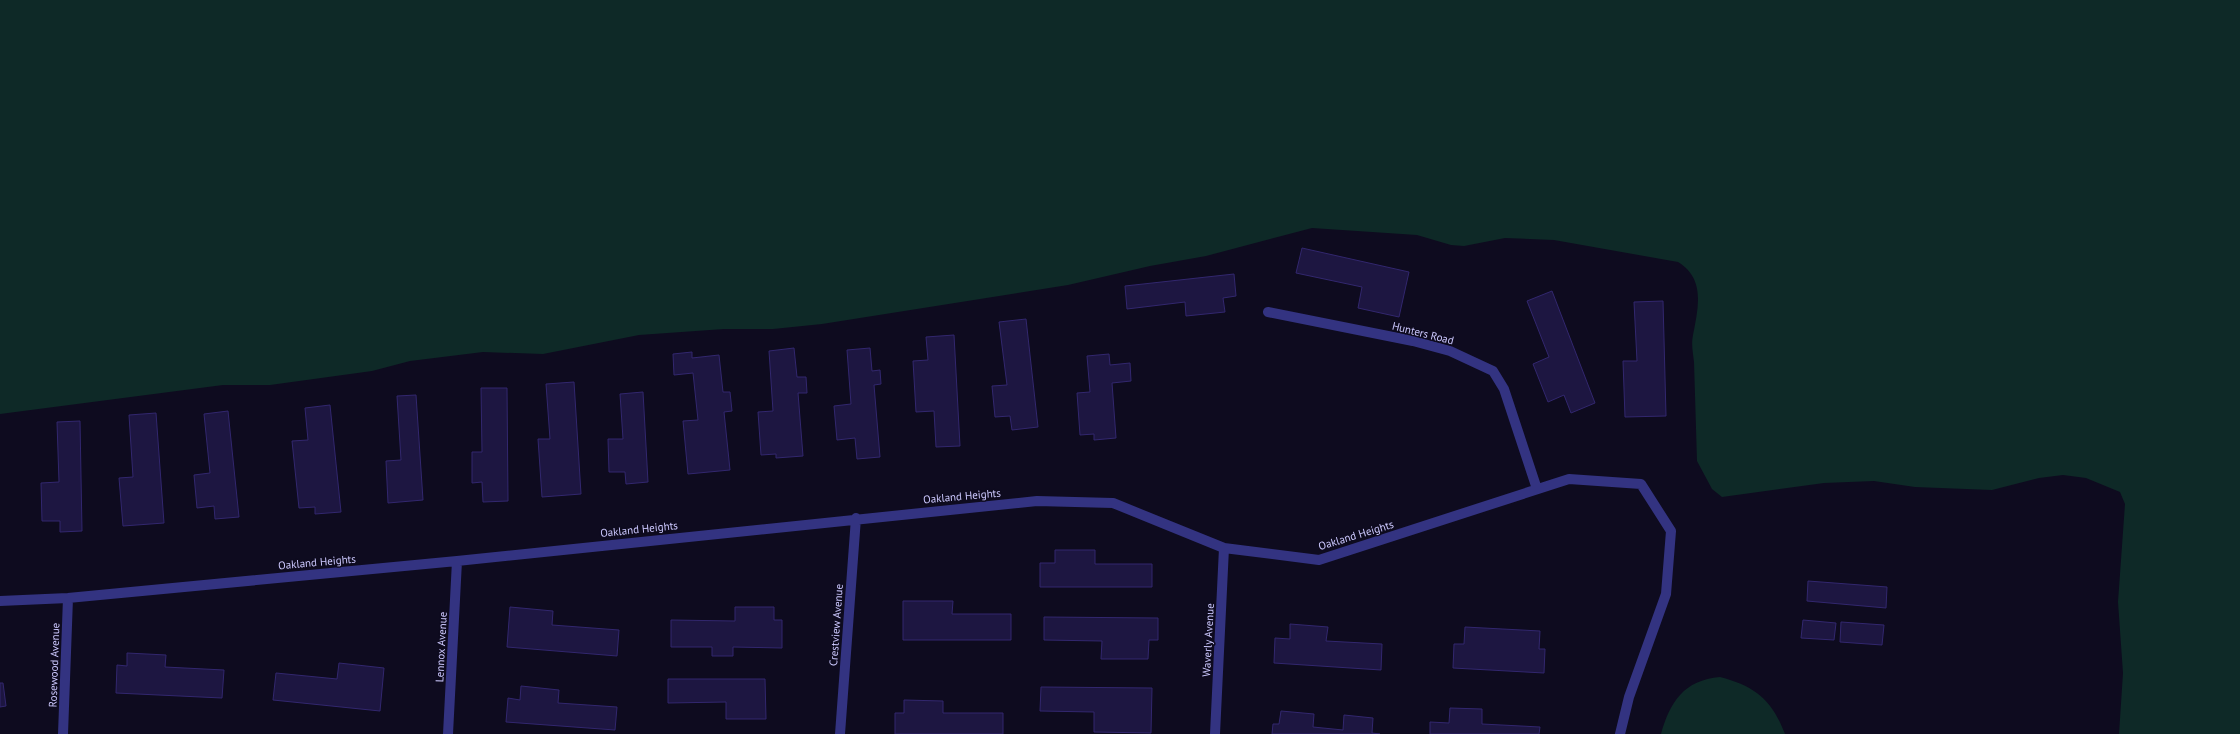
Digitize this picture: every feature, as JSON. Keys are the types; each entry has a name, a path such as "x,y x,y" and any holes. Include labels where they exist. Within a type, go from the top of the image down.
{"street":[{"name":"Hunters Road","path":"1268,312 1413,341 1450,351 1493,372 1504,389 1537,489"},
{"name":"Oakland Heights","path":"0,601 68,598 457,561 1037,500 1114,503 1224,548 1319,560 1569,479 1641,484 1671,531 1666,594 1629,697 1620,734"},
{"name":"Crestview Avenue","path":"840,734 856,518"},
{"name":"Waverly Avenue","path":"1215,734 1224,548"},
{"name":"Lennox Avenue","path":"448,734 457,561"},
{"name":"Rosewood Avenue","path":"63,734 68,598"}],"green space":[{"path":"0,0 2240,0 2240,734 2119,734 2123,673 2118,602 2125,504 2120,492 2086,478 2063,475 2039,478 1992,490 1915,487 1874,481 1824,483 1722,497 1712,489 1697,461 1692,338 1697,315 1698,295 1693,277 1687,269 1678,262 1554,240 1505,238 1464,246 1451,245 1417,235 1312,228 1206,256 1150,266 1068,285 822,324 773,329 724,329 639,335 543,354 483,352 410,361 372,371 270,385 223,385 0,414"},
{"path":"1720,677 1743,685 1761,696 1774,712 1785,734 1661,734 1669,712 1680,695 1697,683 1707,679"}],"building":[{"path":"1302,248 1409,272 1399,317 1358,308 1362,287 1296,273"},
{"path":"1234,274 1236,296 1223,298 1225,312 1186,316 1185,302 1127,309 1125,286"},
{"path":"1552,291 1595,403 1571,413 1564,395 1548,402 1533,364 1549,357 1527,301"},
{"path":"1663,301 1666,416 1625,417 1623,361 1637,361 1634,302"},
{"path":"1026,319 1038,427 1012,430 1010,416 995,417 992,386 1007,385 999,322"},
{"path":"954,335 960,446 936,447 934,411 916,412 913,361 928,360 926,337"},
{"path":"794,348 797,377 806,377 807,393 798,393 803,456 776,458 776,454 761,455 758,412 773,411 769,351"},
{"path":"870,348 872,371 880,370 881,384 874,385 880,457 857,459 855,438 837,440 834,406 851,404 847,350"},
{"path":"692,352 692,358 719,355 723,392 730,392 732,411 724,412 730,470 688,474 683,421 698,420 693,373 674,375 673,354"},
{"path":"1109,354 1110,365 1130,363 1131,381 1112,383 1116,438 1094,440 1094,434 1080,435 1077,393 1090,392 1087,356"},
{"path":"574,382 581,494 542,497 538,439 550,439 546,384"},
{"path":"481,388 507,388 508,501 483,502 482,482 472,483 472,452 482,452"},
{"path":"643,392 648,482 626,484 625,472 609,472 608,439 623,439 620,394"},
{"path":"416,395 423,500 388,503 386,461 401,460 397,396"},
{"path":"330,405 341,512 315,514 315,507 299,508 292,441 308,440 305,408"},
{"path":"228,411 239,517 215,519 214,506 197,508 194,475 210,473 204,414"},
{"path":"156,413 164,523 123,526 119,478 133,477 129,415"},
{"path":"80,421 82,531 60,532 60,521 42,521 41,483 59,482 57,422"},
{"path":"1055,550 1095,550 1095,564 1152,564 1152,587 1040,587 1040,563 1055,563"},
{"path":"1808,581 1887,587 1886,608 1807,601"},
{"path":"903,601 953,601 952,614 1011,614 1011,640 903,640"},
{"path":"510,607 553,611 552,625 619,630 617,656 507,647"},
{"path":"735,607 774,607 774,620 782,620 782,648 733,647 733,656 712,656 712,647 671,647 671,620 735,621"},
{"path":"1044,617 1158,618 1158,640 1149,640 1148,659 1101,659 1102,641 1044,640"},
{"path":"1803,620 1836,623 1834,640 1801,638"},
{"path":"1841,622 1884,625 1882,645 1840,642"},
{"path":"1290,624 1328,627 1326,641 1382,644 1381,670 1274,663 1275,638 1290,639"},
{"path":"1465,627 1540,631 1539,649 1545,649 1544,673 1453,668 1454,644 1464,644"},
{"path":"127,653 166,655 165,667 224,670 222,698 116,693 117,665 127,666"},
{"path":"339,663 384,668 380,711 273,700 276,673 337,679"},
{"path":"668,679 765,679 766,719 726,719 726,702 668,703"},
{"path":"0,683 3,683 6,706 0,707"},
{"path":"521,686 559,690 558,703 617,707 615,730 506,722 508,698 520,700"},
{"path":"1041,687 1152,688 1151,733 1094,732 1094,712 1040,711"},
{"path":"904,700 943,701 943,713 1003,713 1003,734 895,734 895,713 904,713"},
{"path":"1450,708 1482,709 1482,724 1540,727 1539,734 1430,734 1430,722 1449,723"},
{"path":"1281,711 1314,714 1313,727 1343,730 1344,715 1373,718 1372,733 1380,734 1272,734 1273,724 1279,724"}]}
